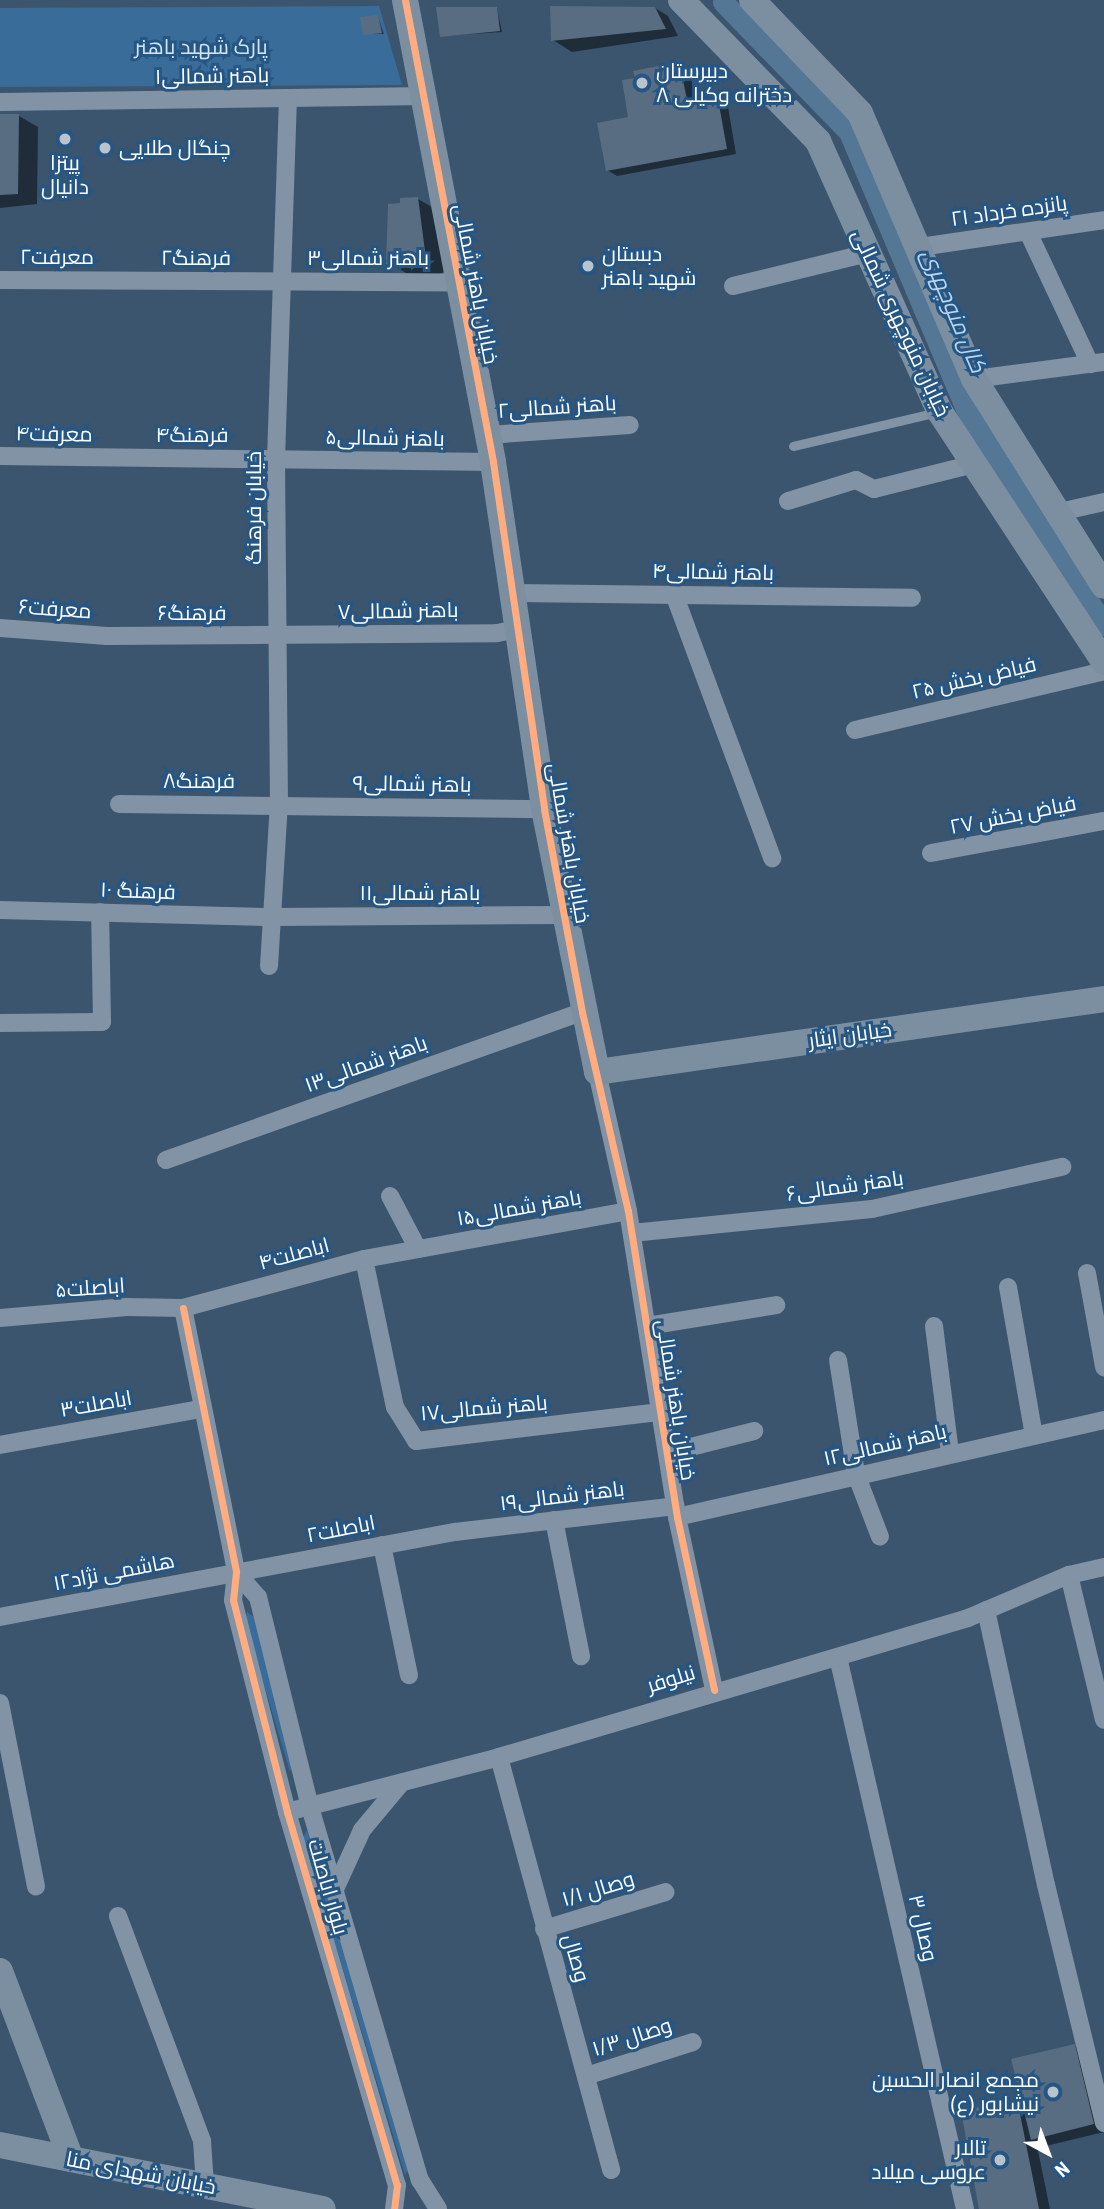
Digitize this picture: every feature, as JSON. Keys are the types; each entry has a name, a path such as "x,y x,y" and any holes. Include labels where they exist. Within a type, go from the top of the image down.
{"street":[{"name":"خیابان باهنر شمالی","path":"405,0 425,96 456,282 493,462 544,809 582,1012 628,1211 676,1512 714,1690"},
{"name":"خیابان منوچهری شمالی","path":"681,0 818,141 940,412 1104,662"},
{"name":"خیابان منوچهری شمالی","path":"752,0 860,113 974,379 1055,513 1104,586"},
{"name":"باهنر شمالی۱","path":"0,102 425,96"},
{"name":"خیابان فرهنگ","path":"270,966 275,917 279,804 276,459 279,280 288,98"},
{"name":"پانزده خرداد ۲۱","path":"919,247 1104,220"},
{"path":"974,379 1097,363 1028,232"},
{"path":"733,286 868,253"},
{"name":"معرفت۲","path":"0,280 114,280"},
{"name":"فرهنگ۲","path":"114,280 279,280"},
{"name":"باهنر شمالی۳","path":"279,280 456,282"},
{"name":"باهنر شمالی۲","path":"488,435 630,425"},
{"name":"معرفت۴","path":"0,456 108,457"},
{"name":"فرهنگ۴","path":"108,457 276,459"},
{"name":"باهنر شمالی۵","path":"276,459 493,462"},
{"path":"788,501 856,480 874,489 974,464"},
{"path":"1055,513 1104,502"},
{"name":"باهنر شمالی۴","path":"514,593 912,598"},
{"path":"674,594 772,858"},
{"name":"معرفت۶","path":"0,628 107,636"},
{"name":"باهنر شمالی۷","path":"277,635 518,629"},
{"name":"فرهنگ۶","path":"107,636 277,635"},
{"name":"فیاض بخش ۲۵","path":"855,730 1104,671"},
{"name":"فرهنگ۸","path":"119,804 279,804"},
{"name":"باهنر شمالی۹","path":"279,804 544,809"},
{"name":"فیاض بخش ۲۷","path":"931,853 1104,821"},
{"name":"فرهنگ ۱۰","path":"0,910 275,917"},
{"path":"0,1023 102,1022 100,912"},
{"name":"باهنر شمالی۱۱","path":"275,917 564,915"},
{"name":"خیابان ایثار","path":"597,1072 1104,999"},
{"name":"باهنر شمالی۱۳","path":"166,1160 582,1012"},
{"name":"باهنر شمالی۶","path":"632,1233 872,1209 1062,1167"},
{"path":"390,1196 418,1249"},
{"name":"باهنر شمالی۱۵","path":"418,1249 628,1211"},
{"name":"اباصلت۴","path":"183,1308 364,1259 418,1249"},
{"name":"باهنر شمالی۱۷","path":"364,1259 395,1407 416,1441 660,1412"},
{"path":"1087,1273 1104,1367"},
{"path":"1008,1287 1034,1436"},
{"path":"646,1326 776,1305"},
{"name":"اباصلت۵","path":"0,1318 127,1307 183,1308"},
{"path":"183,1308 200,1409 236,1572"},
{"path":"934,1326 950,1454"},
{"path":"838,1360 856,1474 880,1537"},
{"name":"اباصلت۳","path":"0,1445 200,1409"},
{"name":"باهنر شمالی۱۲","path":"676,1512 1104,1420"},
{"path":"667,1453 754,1431"},
{"name":"باهنر شمالی۱۹","path":"455,1532 554,1520 676,1512"},
{"path":"554,1520 581,1656"},
{"name":"اباصلت۲","path":"236,1572 455,1532"},
{"path":"382,1545 409,1675"},
{"name":"نیلوفر","path":"287,1812 499,1757 714,1690 838,1657 986,1610 1069,1575 1104,1567"},
{"name":"هاشمی نژاد۱۲","path":"0,1617 236,1572"},
{"name":"بلوار اباصلت","path":"236,1572 258,1597 310,1807 421,2180 438,2209"},
{"name":"بلوار اباصلت","path":"236,1572 233,1600 287,1812 397,2185 394,2209"},
{"path":"1069,1575 1104,1720"},
{"path":"986,1610 1045,1885 1104,2123"},
{"name":"وصال ۳","path":"838,1657 965,2209"},
{"path":"0,1703 36,1886"},
{"name":"وصال","path":"499,1757 611,2170"},
{"path":"335,1889 362,1830 402,1782"},
{"name":"وصال ۱/۱","path":"544,1929 666,1892"},
{"path":"118,1916 202,2141 205,2185"},
{"path":"0,1971 71,2159"},
{"name":"وصال ۱/۳","path":"586,2076 693,2042"},
{"name":"خیابان شهدای منا","path":"0,2145 323,2209"},
{"path":"397,2185 410,2189 421,2180"}],"lane":[{"path":"793,446 940,412"}],"green space":[{"name":"پارک شهید باهنر","path":"379,6 402,85 0,87 0,8"},
{"path":"247,1612 254,1617 293,1764 290,1772 245,1621"},
{"path":"307,1830 409,2169 405,2175 303,1837"}],"building":[{"path":"550,6 655,7 666,29 551,41"},
{"path":"436,7 497,7 500,31 440,37"},
{"path":"378,15 382,33 363,35 360,17"},
{"path":"669,64 670,72 681,70 688,105 718,99 727,149 606,171 597,123 628,117 622,80 635,78 633,71"},
{"path":"0,114 19,114 18,194 0,195"},
{"path":"418,197 426,259 420,264 386,264 388,204 400,203 400,198"},
{"name":"مجمع انصار الحسین (ع) نیشابور","path":"1075,2044 1094,2124 1031,2140 1011,2059"},
{"name":"تالار عروسی میلاد","path":"1017,2099 1039,2209 979,2209 961,2111"}],"waterway":[{"name":"کال منوچهری","path":"723,2 849,132 968,414 1104,625"}],"cycle path":[{"path":"405,0 493,462 544,809 582,1012 628,1211 677,1517 714,1690"},
{"path":"183,1308 236,1572 233,1600 287,1812 397,2185 394,2209"}],"place":[{"name":"دبیرستان دخترانه وکیلی ۸","path":"642,83"},
{"name":"پیتزا دانیال","path":"65,139"},
{"name":"چنگال طلایی","path":"105,148"},
{"name":"دبستان شهید باهنر","path":"588,266"},
{"name":"مجمع انصار الحسین (ع) نیشابور","path":"1053,2092"},
{"name":"تالار عروسی میلاد","path":"1000,2160"}]}
